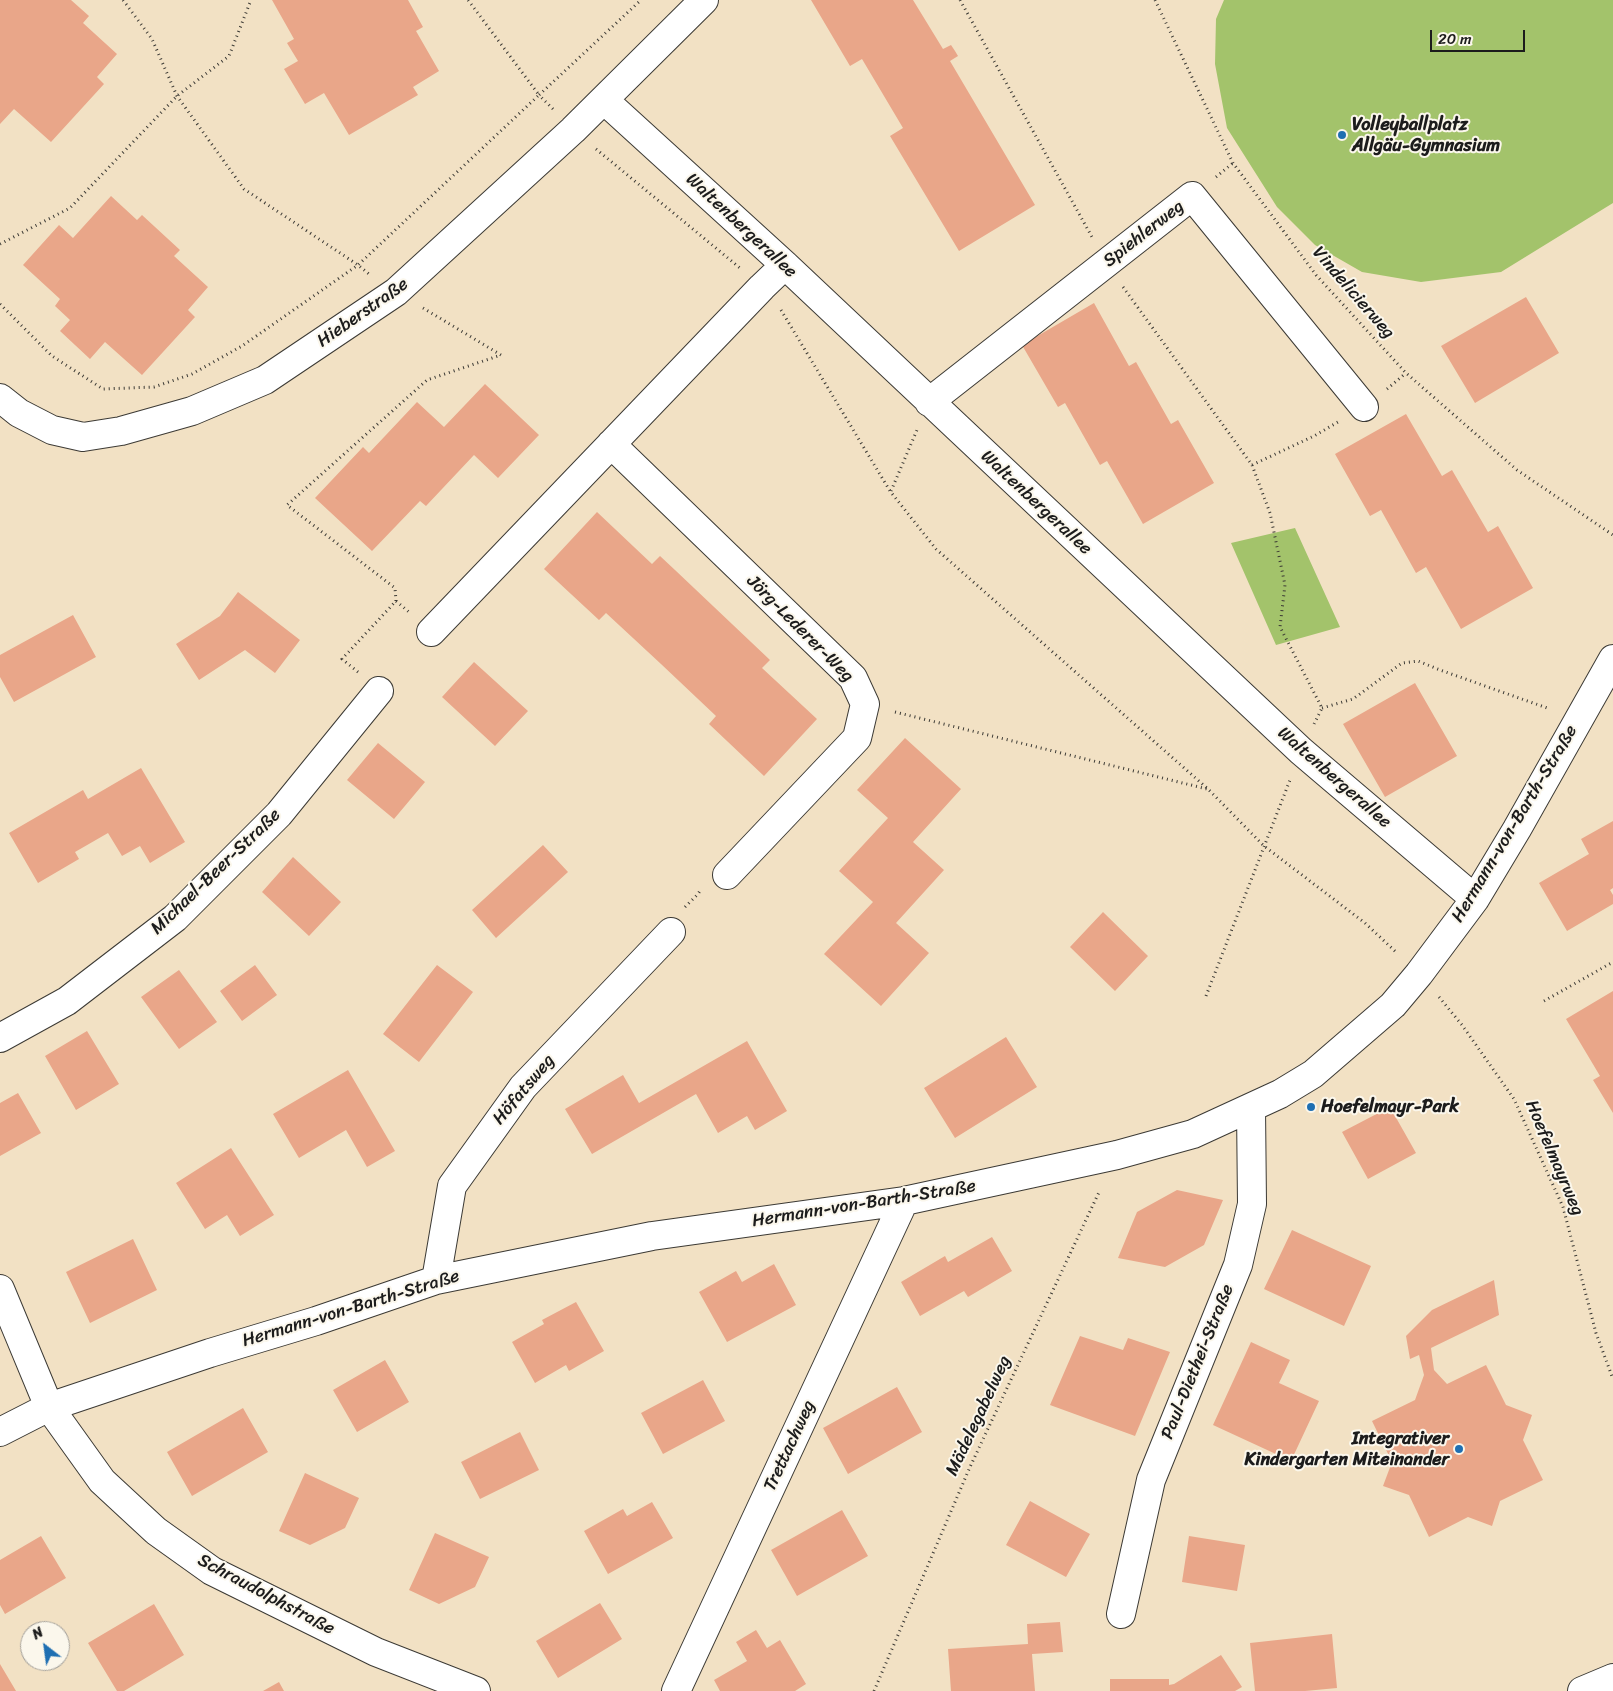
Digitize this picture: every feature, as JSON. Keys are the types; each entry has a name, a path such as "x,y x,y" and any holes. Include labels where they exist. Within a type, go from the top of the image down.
{"street":[{"name":"Hieberstraße","path":"0,398 19,412 52,430 83,437 121,431 192,411 265,380 396,292 573,130 704,0"},
{"name":"Waltenbergerallee","path":"604,100 785,266 1301,751 1475,899"},
{"name":"Spiehlerweg","path":"929,402 1192,196 1364,407"},
{"path":"431,632 762,287 785,266"},
{"name":"Jörg-Lederer-Weg","path":"612,444 852,678 865,704"},
{"name":"Hermann-von-Barth-Straße","path":"0,1432 49,1408 210,1353 316,1321 436,1280 652,1236 904,1201 1117,1155 1194,1134 1251,1108 1280,1094 1313,1074 1392,1005 1419,974 1475,899 1612,662"},
{"name":"Michael-Beer-Straße","path":"0,1038 67,1001 175,918 279,814 379,691"},
{"path":"727,875 857,738 865,704"},
{"name":"Höfatsweg","path":"436,1280 452,1186 523,1087 671,932"},
{"name":"Paul-Diethei-Straße","path":"1121,1614 1151,1480 1238,1265 1252,1204 1251,1108"},
{"name":"Trettachweg","path":"676,1691 904,1201"},
{"name":"Schraudolphstraße","path":"0,1289 49,1408 102,1481 156,1531 212,1571 376,1652 476,1691"},
{"path":"1582,1691 1613,1678"}],"path":[{"path":"123,0 152,39 177,96 244,189 358,265 373,278 501,355 427,380 287,505 395,588 396,600 431,632"},
{"path":"0,244 70,208 177,96 230,56 251,0"},
{"name":"Hoefelmayrweg","path":"468,0 539,95 573,130 762,287 779,307 890,491 936,549 1208,789 1264,846 1365,923 1419,974 1462,1025 1514,1099 1563,1206 1596,1333 1613,1378"},
{"path":"0,304 52,356 103,389 154,388 192,374 242,346 358,265 641,0"},
{"path":"960,0 1106,264 1252,465 1270,513 1285,585 1280,627 1322,708"},
{"name":"Vindelicierweg","path":"1155,0 1233,163 1316,275 1406,373 1517,470 1613,535"},
{"path":"1252,465 1314,436 1364,407 1406,373"},
{"path":"890,491 929,402"},
{"path":"379,691 342,659 396,600"},
{"path":"1206,996 1301,751 1322,708 1353,699 1402,663 1418,661 1578,718"},
{"path":"865,704 1208,789"},
{"path":"1544,1002 1613,962"},
{"name":"Mädelegabelweg","path":"874,1691 970,1467 1117,1155"}],"green space":[{"path":"1224,0 1613,0 1613,203 1501,272 1421,282 1362,272 1315,245 1277,207 1227,128 1215,64 1216,19"},
{"path":"1295,528 1340,627 1276,645 1231,543"}],"building":[{"path":"0,0 71,0 89,16 83,23 117,54 97,77 104,84 51,142 14,109 0,124"},
{"path":"272,0 408,0 423,27 416,31 439,71 413,87 418,95 349,135 324,93 305,104 284,69 298,61 287,43 294,39"},
{"path":"811,0 913,0 943,49 951,45 958,56 950,61 1035,205 959,251 890,136 903,128 862,59 850,66"},
{"path":"111,196 137,220 142,215 180,250 174,256 208,287 188,310 195,317 142,375 105,342 90,359 60,331 70,320 55,306 60,299 23,265 59,225 73,238"},
{"path":"1526,297 1559,353 1475,403 1441,346"},
{"path":"1094,303 1129,366 1136,362 1171,424 1178,420 1214,483 1143,524 1107,461 1100,465 1065,403 1058,407 1022,345"},
{"path":"485,384 539,435 498,478 474,455 426,506 420,501 372,551 315,498 363,447 369,453 417,402 444,427"},
{"path":"1406,414 1442,476 1452,470 1488,532 1498,526 1533,588 1461,629 1426,567 1416,573 1381,510 1370,516 1335,454"},
{"path":"597,512 652,564 660,556 675,570 770,660 762,668 817,719 764,776 709,724 716,716 661,664 606,613 599,620 544,569"},
{"path":"238,592 300,640 275,673 245,650 199,680 176,644 220,616"},
{"path":"73,615 96,657 14,702 0,677 0,655"},
{"path":"474,662 528,711 495,746 442,697"},
{"path":"1415,683 1457,756 1385,797 1343,724"},
{"path":"905,738 961,789 913,842 944,870 896,923 929,953 881,1006 824,954 873,902 839,871 888,818 857,790"},
{"path":"378,743 425,782 394,819 347,780"},
{"path":"141,768 185,842 150,863 140,846 122,856 108,833 75,852 79,859 38,883 9,833 83,790 88,799"},
{"path":"1613,821 1613,888 1610,890 1613,895 1613,904 1567,931 1539,883 1589,854 1581,839"},
{"path":"543,845 568,872 496,938 472,910"},
{"path":"293,857 341,902 309,936 262,892"},
{"path":"1103,912 1148,956 1115,991 1070,947"},
{"path":"255,965 277,995 242,1021 220,991"},
{"path":"437,965 473,992 419,1062 383,1034"},
{"path":"179,970 217,1022 179,1049 141,997"},
{"path":"1613,991 1613,1113 1593,1080 1600,1076 1566,1019"},
{"path":"87,1031 119,1084 76,1110 45,1056"},
{"path":"1006,1037 1037,1087 955,1138 924,1088"},
{"path":"747,1041 787,1111 755,1130 747,1116 718,1133 696,1094 592,1154 565,1109 623,1075 639,1103"},
{"path":"348,1070 395,1151 367,1167 346,1130 299,1158 273,1114"},
{"path":"18,1093 41,1133 0,1156 0,1103"},
{"path":"1390,1107 1416,1153 1368,1179 1342,1132"},
{"path":"231,1148 274,1215 240,1236 227,1215 205,1229 176,1183"},
{"path":"1177,1190 1223,1200 1204,1245 1165,1267 1118,1258 1137,1212"},
{"path":"1292,1230 1371,1266 1344,1326 1264,1289"},
{"path":"992,1237 1012,1271 968,1297 964,1291 920,1316 901,1282 945,1256 948,1262"},
{"path":"133,1239 157,1290 90,1323 66,1272"},
{"path":"774,1264 796,1305 727,1342 699,1292 736,1271 742,1282"},
{"path":"1494,1280 1499,1315 1431,1348 1434,1370 1447,1384 1486,1365 1506,1405 1532,1415 1523,1440 1543,1480 1500,1501 1492,1526 1468,1517 1429,1537 1409,1495 1383,1486 1392,1462 1372,1421 1415,1400 1424,1375 1419,1355 1410,1359 1406,1336 1432,1310"},
{"path":"576,1302 604,1351 569,1371 566,1365 535,1383 512,1342 544,1324 542,1320"},
{"path":"1080,1336 1123,1350 1128,1338 1170,1352 1135,1436 1050,1405"},
{"path":"1251,1342 1290,1360 1279,1383 1319,1401 1291,1461 1213,1425"},
{"path":"385,1360 409,1402 357,1432 333,1390"},
{"path":"703,1380 725,1421 663,1454 641,1413"},
{"path":"897,1387 922,1432 848,1474 823,1428"},
{"path":"243,1408 268,1452 192,1496 167,1452"},
{"path":"520,1432 539,1470 480,1499 461,1462"},
{"path":"305,1473 359,1498 345,1528 310,1545 279,1531"},
{"path":"1030,1501 1090,1534 1066,1577 1006,1545"},
{"path":"652,1502 673,1538 608,1574 584,1531 623,1509 627,1516"},
{"path":"842,1510 868,1556 797,1596 771,1550"},
{"path":"435,1533 489,1557 475,1587 439,1604 409,1590"},
{"path":"41,1536 66,1578 5,1614 0,1605 0,1560"},
{"path":"1189,1536 1245,1545 1237,1591 1182,1582"},
{"path":"600,1603 622,1639 558,1678 536,1641"},
{"path":"154,1604 184,1655 124,1691 117,1691 88,1643"},
{"path":"1060,1622 1063,1652 1032,1654 1035,1691 951,1691 948,1649 1028,1644 1027,1624"},
{"path":"756,1630 767,1648 780,1640 806,1684 795,1691 720,1691 714,1680 747,1661 736,1642"},
{"path":"1332,1634 1337,1688 1305,1691 1255,1691 1250,1643"},
{"path":"1221,1655 1242,1687 1235,1691 1110,1691 1110,1679 1169,1679 1169,1685 1174,1684"},
{"path":"0,1664 16,1691 0,1691"},
{"path":"279,1682 284,1691 263,1691"}],"place":[{"name":"Volleyballplatz Allgäu-Gymnasium","path":"1342,135"},
{"name":"Hoefelmayr-Park","path":"1311,1107"},
{"name":"Integrativer Kindergarten Miteinander","path":"1459,1449"}]}
